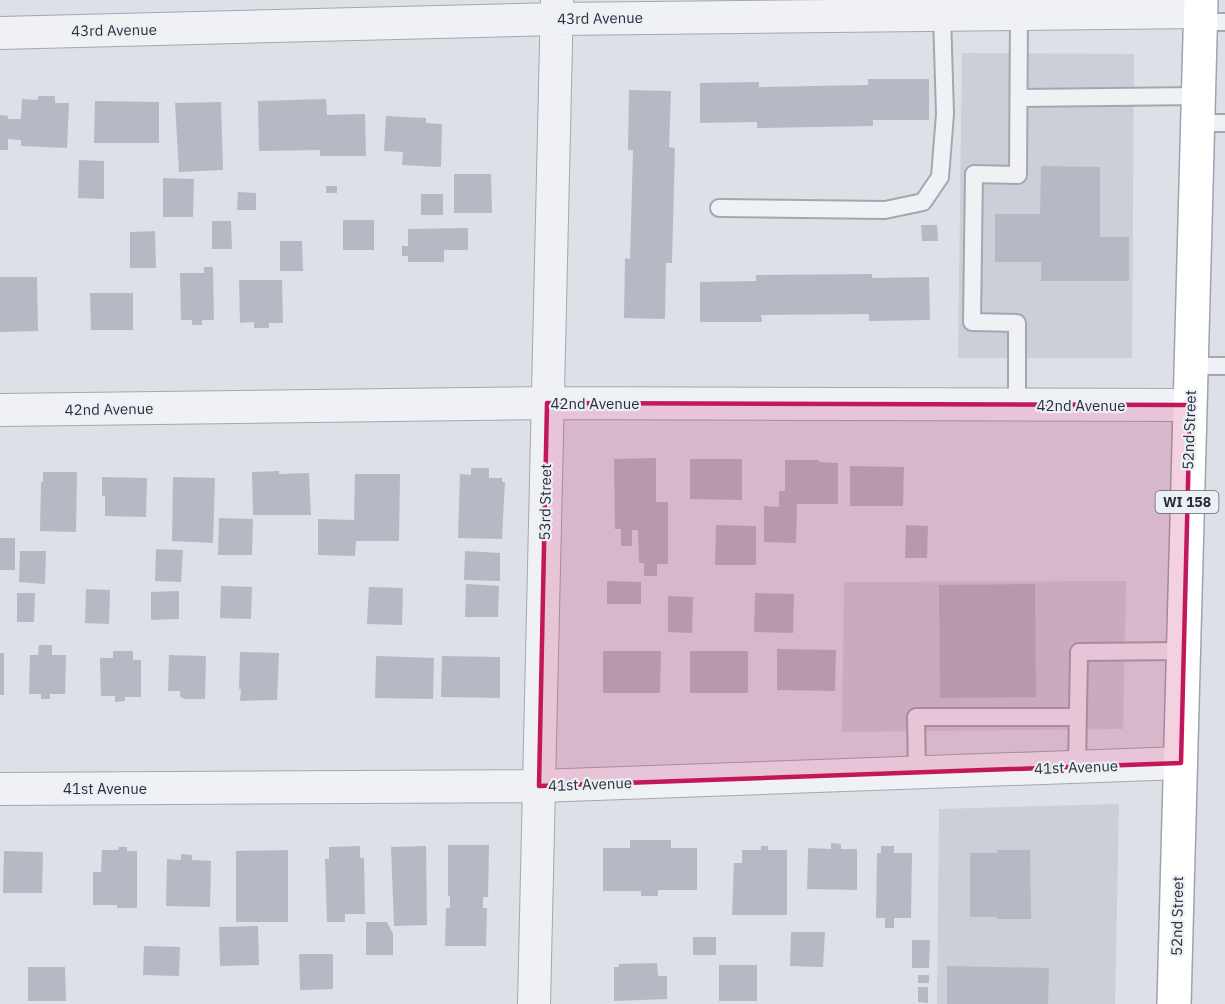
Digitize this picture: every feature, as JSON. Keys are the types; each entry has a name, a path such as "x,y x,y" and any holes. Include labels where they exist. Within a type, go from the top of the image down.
{"main road":[{"name":"52nd Street","path":"1174,1004 1191,366 1207,114 1207,14"}],"street":[{"name":"43rd Avenue","path":"0,33 556,9 942,15 1010,10 1207,14"},
{"name":"53rd Street","path":"534,1004 556,9"},
{"name":"42nd Avenue","path":"0,410 547,403 1190,405"},
{"name":"41st Avenue","path":"0,789 539,786 1181,764"}],"lane":[{"path":"1010,10 1019,98 1018,175 974,174 972,322 1017,323 1017,405"},
{"path":"719,208 885,210 923,202 940,177 945,114 942,15"},
{"path":"1019,98 1207,114"},
{"path":"1191,366 1225,366"},
{"path":"1077,767 1079,652 1183,651"},
{"path":"917,773 916,717 1078,717"}],"highlighted area":[{"path":"547,403 1190,405 1181,763 539,786"}],"shaded area":[{"path":"962,53 1134,54 1132,358 958,358"},
{"path":"1126,581 1123,729 842,732 844,582"},
{"path":"1119,804 1115,1004 937,1004 939,809"}],"building":[{"path":"868,79 929,79 929,120 873,120 873,126 757,128 757,122 700,123 700,83 759,82 759,87 868,85"},
{"path":"629,90 671,91 669,147 675,148 672,263 666,263 665,319 624,318 625,258 630,259 633,150 628,150"},
{"path":"38,96 55,96 55,103 69,103 67,148 21,146 21,140 8,139 8,150 0,150 0,115 8,116 8,119 21,119 22,99 38,100"},
{"path":"326,99 327,115 365,114 366,156 320,156 320,150 259,151 258,101"},
{"path":"95,101 159,102 159,143 94,143"},
{"path":"221,102 223,170 179,172 175,103"},
{"path":"386,116 426,118 426,123 442,124 441,167 402,165 403,152 384,151"},
{"path":"79,160 104,161 104,199 78,198"},
{"path":"1041,166 1100,167 1100,237 1129,237 1129,281 1041,281 1041,262 995,262 995,214 1040,214"},
{"path":"454,174 491,174 492,213 454,213"},
{"path":"163,178 194,179 193,217 163,217"},
{"path":"326,186 337,186 337,193 326,193"},
{"path":"238,192 256,193 256,210 237,210"},
{"path":"421,194 443,194 443,215 421,215"},
{"path":"343,220 374,220 374,250 343,250"},
{"path":"212,221 231,221 232,249 212,249"},
{"path":"921,225 937,225 938,241 922,241"},
{"path":"468,228 468,250 444,250 444,262 408,262 408,256 402,256 402,246 408,246 408,229"},
{"path":"155,231 156,268 130,268 130,232"},
{"path":"280,241 302,241 303,271 280,271"},
{"path":"204,267 213,267 214,320 202,320 202,325 192,325 192,320 181,320 180,273 204,273"},
{"path":"872,274 872,278 929,277 930,320 869,321 869,314 761,315 762,322 700,322 700,282 756,281 756,275"},
{"path":"0,277 37,277 38,331 0,332"},
{"path":"239,280 282,280 283,323 269,323 269,328 254,328 254,322 240,323"},
{"path":"90,293 133,293 133,330 91,330"},
{"path":"656,458 656,502 668,502 668,564 657,564 657,576 644,576 644,563 639,563 638,530 632,530 632,546 621,546 621,529 615,529 614,459"},
{"path":"690,459 742,459 742,500 690,499"},
{"path":"785,460 819,460 819,462 838,463 838,504 797,504 796,543 764,542 764,506 779,507 779,491 785,491"},
{"path":"850,466 904,467 903,506 850,506"},
{"path":"471,468 489,468 489,478 502,478 502,482 505,482 502,539 458,538 460,474 471,475"},
{"path":"279,471 279,474 309,473 311,515 253,515 252,472"},
{"path":"43,472 77,472 76,532 40,531"},
{"path":"355,474 400,474 399,541 356,541 355,556 318,555 318,519 354,520"},
{"path":"102,477 147,478 146,517 105,516"},
{"path":"173,477 215,478 213,543 172,541"},
{"path":"219,518 253,519 252,555 218,555"},
{"path":"716,525 756,526 756,565 715,565"},
{"path":"906,525 928,526 927,558 905,558"},
{"path":"0,538 15,538 15,570 0,570"},
{"path":"156,549 183,550 181,582 155,581"},
{"path":"20,551 46,551 45,584 19,582"},
{"path":"465,551 500,553 500,581 464,580"},
{"path":"607,581 641,582 641,604 607,604"},
{"path":"466,584 499,586 498,617 465,617"},
{"path":"1035,584 1036,697 940,698 939,585"},
{"path":"221,586 252,587 251,619 220,618"},
{"path":"369,587 403,588 402,625 367,624"},
{"path":"86,589 110,590 109,624 85,623"},
{"path":"179,591 179,619 151,620 151,592"},
{"path":"17,593 35,593 34,622 17,622"},
{"path":"755,593 794,594 793,633 754,632"},
{"path":"668,596 693,597 692,633 668,632"},
{"path":"39,645 52,645 52,655 66,655 65,694 50,694 50,699 41,699 41,694 29,694 30,655 38,655"},
{"path":"777,649 836,650 835,691 777,690"},
{"path":"113,651 133,651 133,660 141,660 141,697 125,697 125,701 115,702 115,696 101,696 100,658 113,658"},
{"path":"603,651 661,651 660,693 603,693"},
{"path":"690,651 748,651 748,693 690,693"},
{"path":"240,652 279,653 277,700 240,701"},
{"path":"0,653 4,653 4,695 0,695"},
{"path":"169,655 206,656 205,699 184,699 180,696 180,691 168,691"},
{"path":"376,656 434,658 433,699 375,698"},
{"path":"442,656 500,657 500,698 441,697"},
{"path":"630,840 671,840 671,848 697,848 697,890 658,890 658,896 641,896 641,891 603,891 603,848 630,848"},
{"path":"831,843 841,844 841,849 857,849 857,890 807,889 808,848 831,849"},
{"path":"448,845 489,845 488,897 483,897 483,908 487,908 486,946 445,946 446,908 450,908"},
{"path":"360,846 360,858 364,858 365,914 345,914 345,922 327,922 325,859 329,859 329,847"},
{"path":"426,846 427,925 394,926 391,847"},
{"path":"761,846 768,846 768,850 787,850 787,915 732,915 734,863 742,863 742,850 761,850"},
{"path":"881,846 894,846 894,853 912,853 911,918 894,918 894,928 885,928 885,918 876,918 877,853 881,853"},
{"path":"119,847 127,847 127,851 137,851 137,908 93,905 93,872 101,872 102,850 118,850"},
{"path":"288,850 288,922 236,922 236,851"},
{"path":"997,850 1030,850 1031,919 970,917 970,853 997,853"},
{"path":"4,851 43,852 42,893 3,893"},
{"path":"181,854 192,855 192,860 211,861 210,907 166,906 167,859 181,860"},
{"path":"366,922 387,922 393,934 393,955 366,955"},
{"path":"258,926 259,965 220,966 219,927"},
{"path":"791,932 825,932 823,967 790,966"},
{"path":"693,937 716,937 716,955 693,955"},
{"path":"912,940 930,940 929,968 912,968"},
{"path":"144,946 180,947 179,976 143,975"},
{"path":"299,954 333,954 333,989 300,990"},
{"path":"657,963 658,976 667,976 667,999 614,1001 614,967 619,967 619,964"},
{"path":"719,965 757,965 757,1001 719,1001"},
{"path":"947,966 1049,968 1048,1004 947,1004"},
{"path":"28,967 65,967 66,1001 28,1001"},
{"path":"918,975 929,975 929,983 918,983"},
{"path":"918,987 928,987 928,1003 918,1002"}]}
